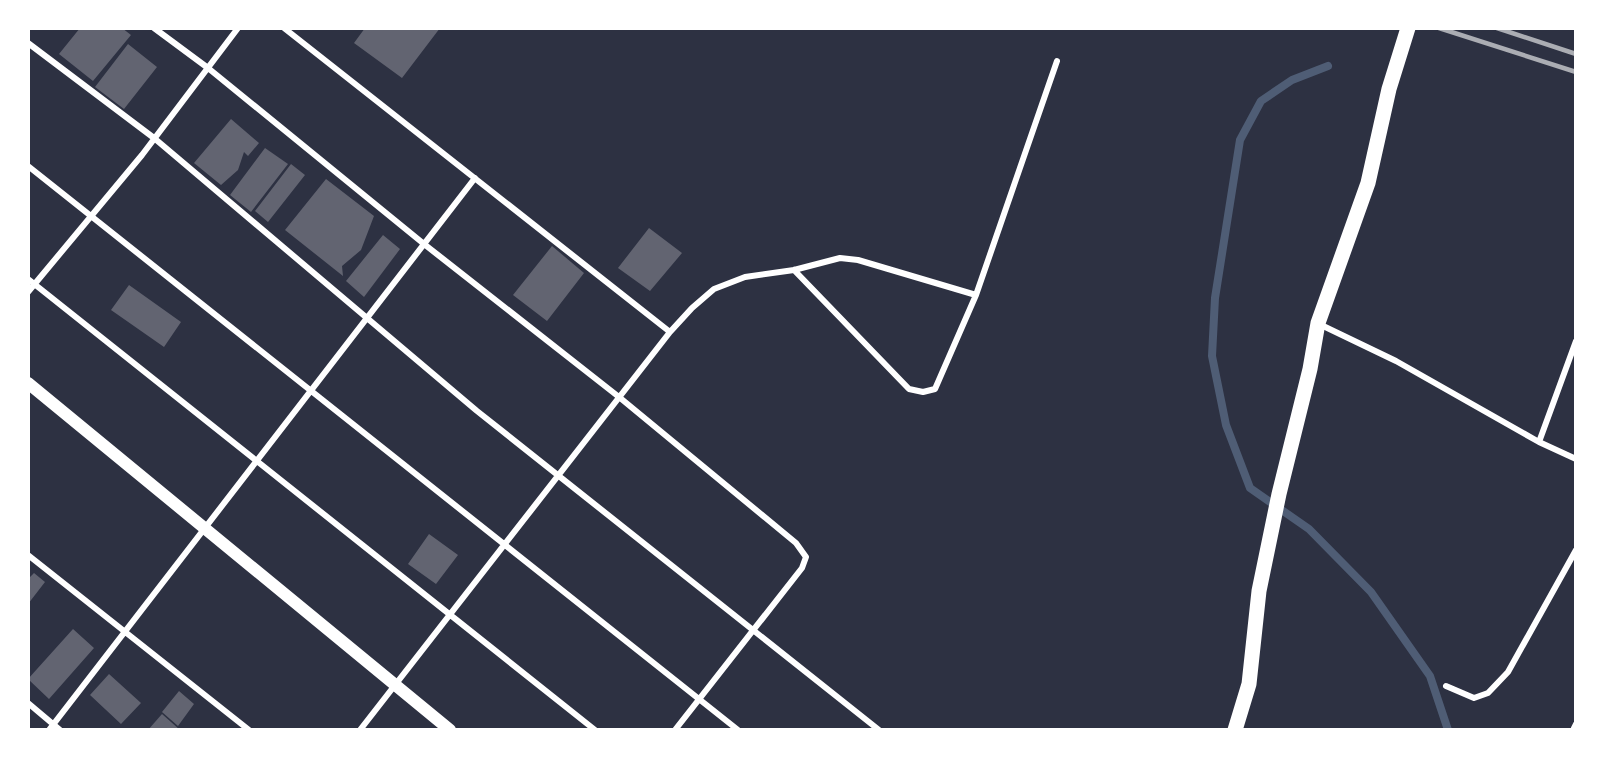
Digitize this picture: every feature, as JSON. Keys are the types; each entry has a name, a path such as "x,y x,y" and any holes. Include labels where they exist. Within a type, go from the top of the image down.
{"main road":[{"path":"1235,729 1250,684 1259,591 1279,494 1310,369 1318,323 1368,183 1389,89 1408,28"},
{"path":"28,382 450,729"}],"street":[{"path":"154,28 208,68 424,244 619,397 796,543 806,557 802,568 675,729"},
{"path":"28,292 154,138 238,28"},
{"path":"284,28 670,332"},
{"path":"28,44 154,138 477,411 879,729"},
{"path":"794,270 909,389 923,392 935,389 976,295 1057,61"},
{"path":"28,166 738,729"},
{"path":"51,727 475,178"},
{"path":"360,729 670,332 714,289 745,277 794,270 840,258 976,295"},
{"path":"28,279 595,729"},
{"path":"1318,323 1396,361 1539,442 1575,459"},
{"path":"1539,442 1575,341"},
{"path":"1446,686 1474,698 1488,693 1508,672 1575,550"},
{"path":"28,555 249,729"},
{"path":"28,703 51,727 60,729"}],"building":[{"path":"80,28 122,28 131,35 93,81 59,54"},
{"path":"365,28 440,28 402,78 354,43"},
{"path":"128,44 157,67 124,109 95,87"},
{"path":"231,119 259,143 248,156 244,152 238,170 221,185 194,163"},
{"path":"265,148 288,164 251,212 230,195"},
{"path":"291,164 305,175 268,222 255,211"},
{"path":"326,179 374,216 361,250 342,266 343,276 285,230"},
{"path":"649,228 682,253 650,291 618,268"},
{"path":"383,235 400,249 364,297 346,281"},
{"path":"552,246 584,273 547,321 513,295"},
{"path":"129,285 181,322 164,347 111,310"},
{"path":"429,534 458,555 436,584 408,564"},
{"path":"34,573 45,582 28,604 28,579"},
{"path":"73,629 94,648 49,699 28,679"},
{"path":"109,674 141,703 121,724 90,695"},
{"path":"179,691 194,704 178,726 162,712"},
{"path":"162,714 180,730 148,730"}],"waterway":[{"path":"1328,66 1292,80 1261,101 1240,140 1215,298 1212,356 1226,425 1250,488 1309,529 1371,592 1430,676 1448,730"}],"railway":[{"path":"1439,28 1576,72"},
{"path":"1497,28 1576,54"}]}
